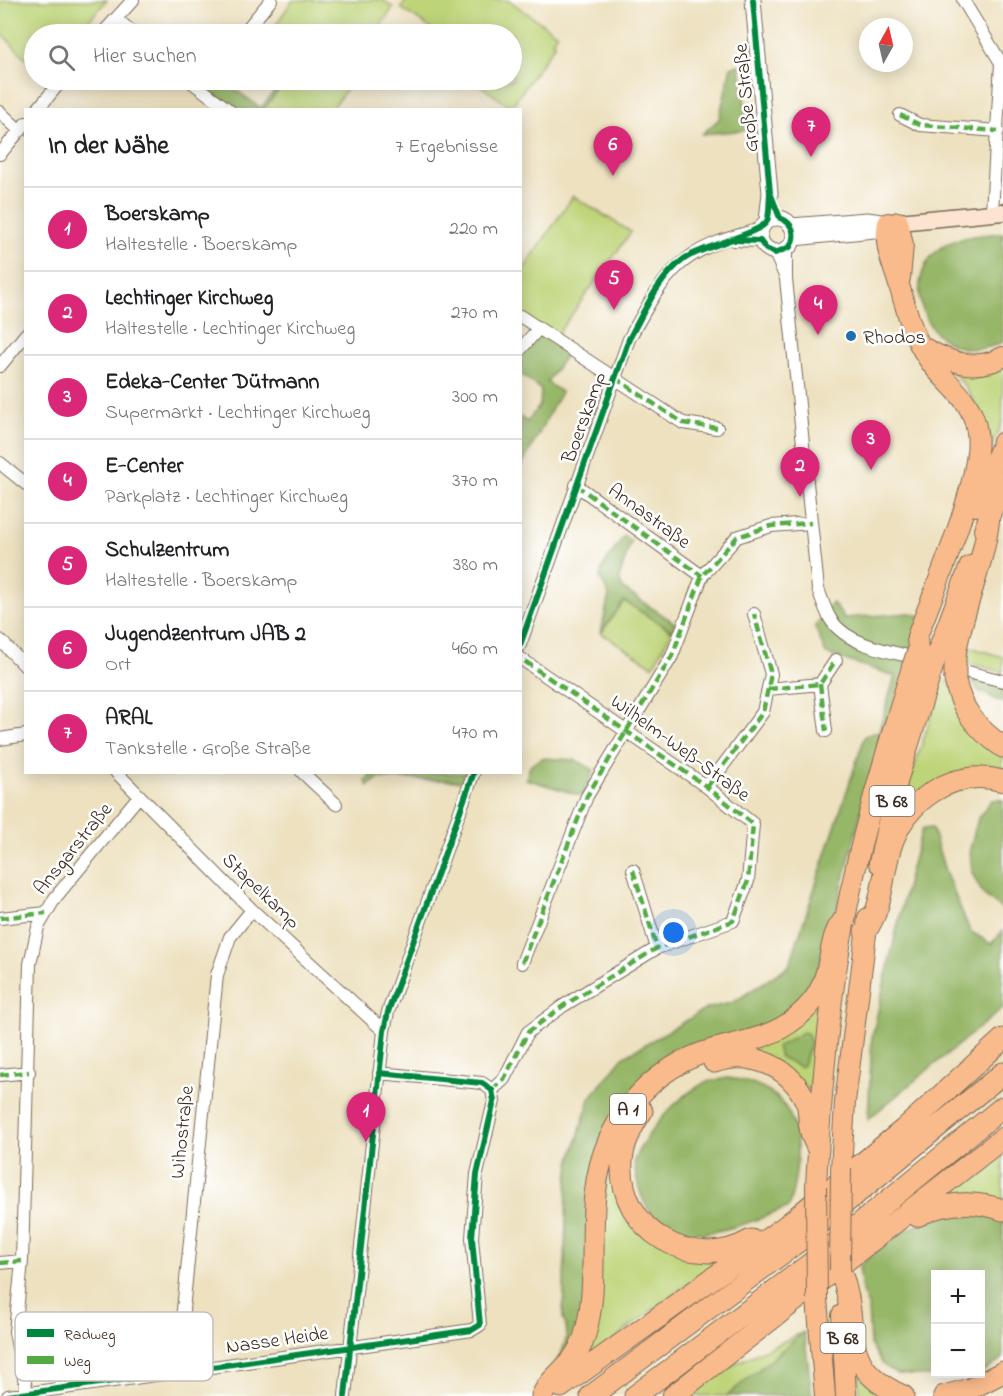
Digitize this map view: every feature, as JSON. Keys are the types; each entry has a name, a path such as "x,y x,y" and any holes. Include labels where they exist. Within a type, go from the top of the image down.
{"highway":[{"path":"893,223 885,235 908,323 936,368 968,403 977,433 973,479 916,637 927,655 956,680 962,704 975,724 1003,747"},
{"path":"921,346 951,361 966,364 981,364 1003,357"},
{"name":"B 68","path":"825,1396 817,1299 816,1186 832,1003 844,919 872,804 1003,442"},
{"path":"927,655 966,601 987,537 989,516 1003,482"},
{"name":"B 68","path":"846,1396 840,1275 841,1169 845,1102 865,932 890,810 911,731 927,655"},
{"path":"865,932 875,919 891,847 915,805 929,793 960,780 977,777 1003,781"},
{"name":"A 1","path":"542,1396 544,1390 565,1371 584,1340 591,1299 595,1182 609,1139 622,1117 649,1085 667,1070 709,1051 764,1036 795,1019 820,991 837,927 844,919"},
{"path":"548,1396 787,1225 903,1130 1003,1039"},
{"path":"787,1225 774,1227 742,1246 710,1253 685,1251 664,1242 639,1218 628,1200 622,1163 632,1127 642,1110 663,1089 680,1077 720,1060 738,1057 770,1064 787,1074 800,1089 808,1107 810,1132 818,1149"},
{"path":"591,1396 792,1246 1003,1073"},
{"path":"635,1396 865,1221 1003,1107"},
{"path":"681,1392 1003,1138"},
{"path":"881,1232 898,1228 928,1210 950,1204 979,1204 1003,1210"},
{"path":"840,1275 849,1291 852,1340 858,1358 870,1376 903,1396"},
{"path":"944,1396 970,1389 1003,1372"},
{"path":"985,1396 1003,1386"}],"main road":[{"path":"893,223 998,212"}],"street":[{"path":"111,24 133,0"},
{"path":"251,24 271,0"},
{"name":"Große Straße","path":"753,0 770,193 777,235"},
{"path":"963,0 1001,63 998,212"},
{"path":"116,19 122,24"},
{"path":"39,108 54,90"},
{"path":"208,90 221,107"},
{"path":"0,112 23,127 0,154"},
{"path":"900,115 920,125 998,131"},
{"path":"893,223 867,220 777,235 786,279 818,589 831,621 849,635 872,646 1003,681"},
{"name":"Boerskamp","path":"522,639 629,339 650,300 672,270 699,250 729,239 777,235"},
{"path":"522,317 683,423 717,428"},
{"path":"522,348 538,329"},
{"path":"0,366 4,350 24,335"},
{"path":"0,463 24,482"},
{"name":"Annastraße","path":"576,485 702,576"},
{"path":"522,963 587,796 672,656 702,576 737,537 771,526 811,523"},
{"path":"707,787 763,712 771,674 754,614"},
{"path":"0,640 24,665"},
{"name":"Wilhelm-Weß-Straße","path":"492,1090 504,1079 528,1032 563,1006 657,948 733,921 748,882 753,824 707,787 522,659"},
{"path":"826,731 820,684 836,660"},
{"path":"768,689 820,684"},
{"path":"0,739 24,735"},
{"name":"Stapelkamp","path":"118,774 252,910 384,1031"},
{"path":"304,774 336,804"},
{"path":"345,1396 384,1031 388,1012 473,774"},
{"name":"Ansgarstraße","path":"17,1312 22,1262 29,1072 30,964 38,927 55,898 139,796"},
{"path":"633,870 657,948"},
{"name":"Wihostraße","path":"183,1312 217,975 230,937 252,910"},
{"path":"0,918 46,912"},
{"path":"0,1075 29,1072"},
{"path":"380,1073 482,1083 492,1090"},
{"name":"Nasse Heide","path":"213,1365 471,1330 480,1325 472,1238 477,1174 494,1101 492,1090"},
{"path":"0,1263 22,1262"},
{"name":"Ansgarstraße","path":"25,1381 27,1393"},
{"name":"Nasse Heide","path":"8,1396 105,1381"}],"green space":[{"path":"4,0 107,0 86,24 24,24 24,57 0,32 0,4"},
{"path":"293,0 383,0 393,8 382,24 276,24"},
{"path":"407,0 508,0 557,34 552,41 555,44 511,107 486,90 522,90 522,24 424,24 401,8"},
{"path":"740,65 748,130 702,134 719,119 731,67"},
{"path":"203,90 236,90 261,108 228,108"},
{"path":"275,90 278,90 265,108 261,108"},
{"path":"278,90 346,90 333,108 265,108"},
{"path":"573,196 631,232 554,339 522,317 522,272"},
{"path":"1003,233 1003,342 977,349 954,345 937,334 925,316 920,296 922,276 931,257 949,243 969,237"},
{"path":"538,329 570,349 547,382 561,392 522,465 522,418 527,422 540,405 541,390 522,375 522,349"},
{"path":"1003,361 1003,420 974,492 981,414 965,386 945,364"},
{"path":"624,536 631,541 619,578 623,589 675,623 672,631 624,601 601,633 609,595 600,578 602,568"},
{"path":"624,601 672,631 653,666 601,633"},
{"path":"832,602 844,618 910,613 921,616 869,782 836,911 812,988 788,1016 729,1039 618,1115 578,1340 535,1391 559,1357 566,1338 563,1319 567,1187 570,1163 590,1098 623,1057 706,1009 734,1002 789,966 865,736 879,731 895,676 826,654 815,627"},
{"path":"969,647 1003,657 1003,672 967,663"},
{"path":"947,680 1003,755 1003,773 899,813 942,683"},
{"path":"971,680 1003,687 1003,703 979,691"},
{"path":"541,758 576,760 594,770 582,796 526,779 530,766"},
{"path":"371,774 467,774 465,781 379,778 368,786 366,781"},
{"path":"992,800 1003,800 1003,910 983,894 972,873 970,849 978,818"},
{"path":"932,828 945,871 970,931 991,944 1003,931 1003,1008 868,1119 872,1037 909,875 922,829"},
{"path":"820,1002 810,1090 751,1051"},
{"path":"803,1032 808,1034 811,1044 803,1065 800,1067 780,1057 777,1047"},
{"path":"728,1078 753,1084 772,1093 785,1107 793,1123 797,1142 797,1162 789,1207 737,1226 712,1232 689,1233 669,1228 652,1215 640,1193 634,1160 654,1127 683,1097 704,1083"},
{"path":"1003,1150 1003,1200 970,1193 952,1194"},
{"path":"609,1158 632,1216 724,1257 576,1367 597,1272"},
{"path":"979,1211 1003,1218 1003,1359 985,1370 985,1270 931,1270 931,1376 897,1374 882,1364 870,1344 868,1306 862,1291 859,1266 898,1234 945,1212"},
{"path":"804,1332 727,1396 690,1396 717,1372"},
{"path":"804,1332 812,1396 727,1396"},
{"path":"858,1375 887,1396 860,1396"}],"marked path":[{"path":"900,115 920,125 998,131"},
{"path":"615,378 683,423 717,428"},
{"path":"576,485 702,576"},
{"path":"522,963 587,796 672,656 702,576 737,537 771,526 811,523"},
{"path":"707,787 763,712 771,674 754,614"},
{"path":"492,1090 504,1079 528,1032 563,1006 657,948 733,921 748,881 753,824 707,787 522,659"},
{"path":"768,689 820,684 836,660"},
{"path":"820,684 826,731"},
{"path":"633,870 657,948"},
{"path":"0,918 46,913"},
{"path":"0,1075 29,1072"},
{"path":"0,1263 22,1261"}],"cycle path":[{"path":"522,639 629,339 652,296 684,259 763,226 767,221 770,193 753,0"},
{"path":"735,240 760,241 766,249 775,253 790,247 793,238 791,226 780,218 771,195"},
{"path":"345,1396 384,1031 388,1012 473,774"},
{"path":"213,1367 472,1330 480,1325 472,1238 477,1174 494,1101 492,1090 482,1083 379,1073"},
{"path":"8,1396 113,1381"}],"place":[{"name":"ARAL","path":"811,157"},
{"name":"Jugendzentrum JAB 2","path":"613,176"},
{"name":"Schulzentrum","path":"614,310"},
{"name":"E-Center","path":"818,335"},
{"name":"Rhodos","path":"851,336"},
{"name":"Edeka-Center Dütmann","path":"871,470"},
{"name":"Lechtinger Kirchweg","path":"800,497"},
{"name":"Boerskamp","path":"366,1142"}]}
